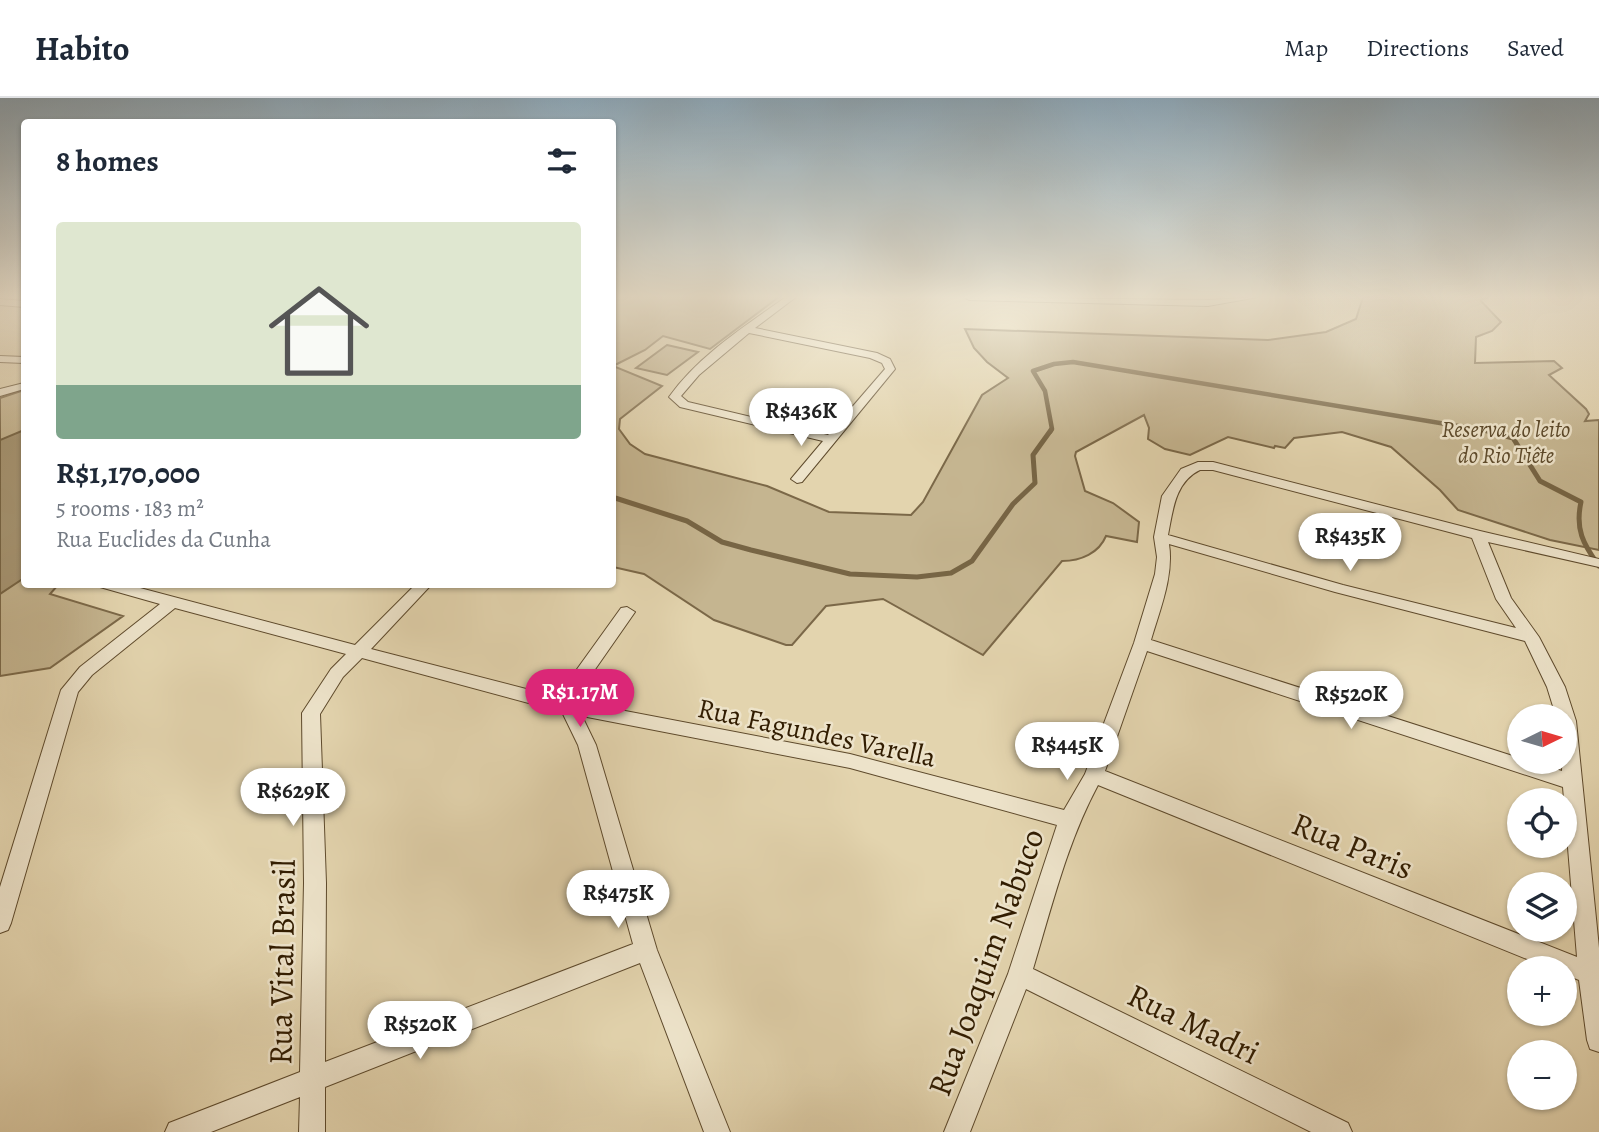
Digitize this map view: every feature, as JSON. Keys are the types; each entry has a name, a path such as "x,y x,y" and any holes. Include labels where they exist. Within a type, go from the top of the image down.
{"street":[{"path":"730,345 681,384 675,397 684,405 831,439"},
{"path":"797,479 890,369 886,361 873,355 825,345"},
{"path":"0,359 21,360"},
{"path":"0,393 21,387"},
{"name":"Rua Joaquim Nabuco","path":"957,1132 1020,974 1069,820 1094,775 1142,643 1162,574 1164,557 1161,537 1169,496 1186,472 1198,466 1233,470 1478,535"},
{"path":"1478,535 1599,563"},
{"path":"1478,535 1504,599 1531,637 1556,687 1567,721 1590,973 1599,1040"},
{"path":"1161,537 1340,589 1531,637"},
{"name":"Rua Fagundes Varella","path":"121,588 565,706 850,761 1069,820"},
{"name":"Rua Vital Brasil","path":"312,1132 310,1079 314,883 311,713 327,685 421,588"},
{"path":"0,923 70,690 86,671 173,601"},
{"path":"627,611 565,706 587,745 646,950 717,1132"},
{"path":"1142,643 1571,782"},
{"name":"Rua Paris","path":"1094,775 1590,973"},
{"path":"178,1132 646,950"},
{"name":"Rua Madri","path":"1020,974 1339,1132"}],"green space":[{"path":"616,345 651,345 616,364"},
{"path":"667,345 698,352 667,375 636,368"},
{"path":"696,345 715,345 710,349"},
{"name":"Reserva do leito do Rio Tiête","path":"973,345 1476,345 1475,363 1554,361 1562,368 1549,375 1586,409 1589,414 1585,421 1599,420 1599,550 1550,540 1458,510 1440,490 1391,447 1342,432 1294,438 1285,448 1228,437 1190,455 1165,449 1148,439 1149,428 1144,415 1076,452 1075,456 1085,491 1113,503 1139,522 1137,542 1106,536 1099,547 1088,555 1062,561 983,655 883,599 826,606 792,645 786,645 714,620 644,574 616,568 616,367 662,386 620,419 619,429 630,444 645,454 767,486 829,512 911,515 923,502 982,395 1008,378 987,362"},
{"path":"21,391 21,432 0,441 0,398"},
{"path":"21,547 21,588 55,588 50,594 123,616 50,668 0,676 0,560"}],"shaded area":[{"path":"21,431 21,580 0,594 0,440"}],"waterway":[{"path":"1050,432 1052,429 1045,391 1033,371 1054,364 1073,362 1487,431"},
{"path":"616,498 687,521 722,542 850,574 917,577 951,573 972,561 1013,504 1035,483 1033,455 1051,430"},
{"path":"1487,431 1494,432"},
{"path":"1487,431 1513,438 1540,481 1581,502 1579,520 1582,536 1599,566"}]}
